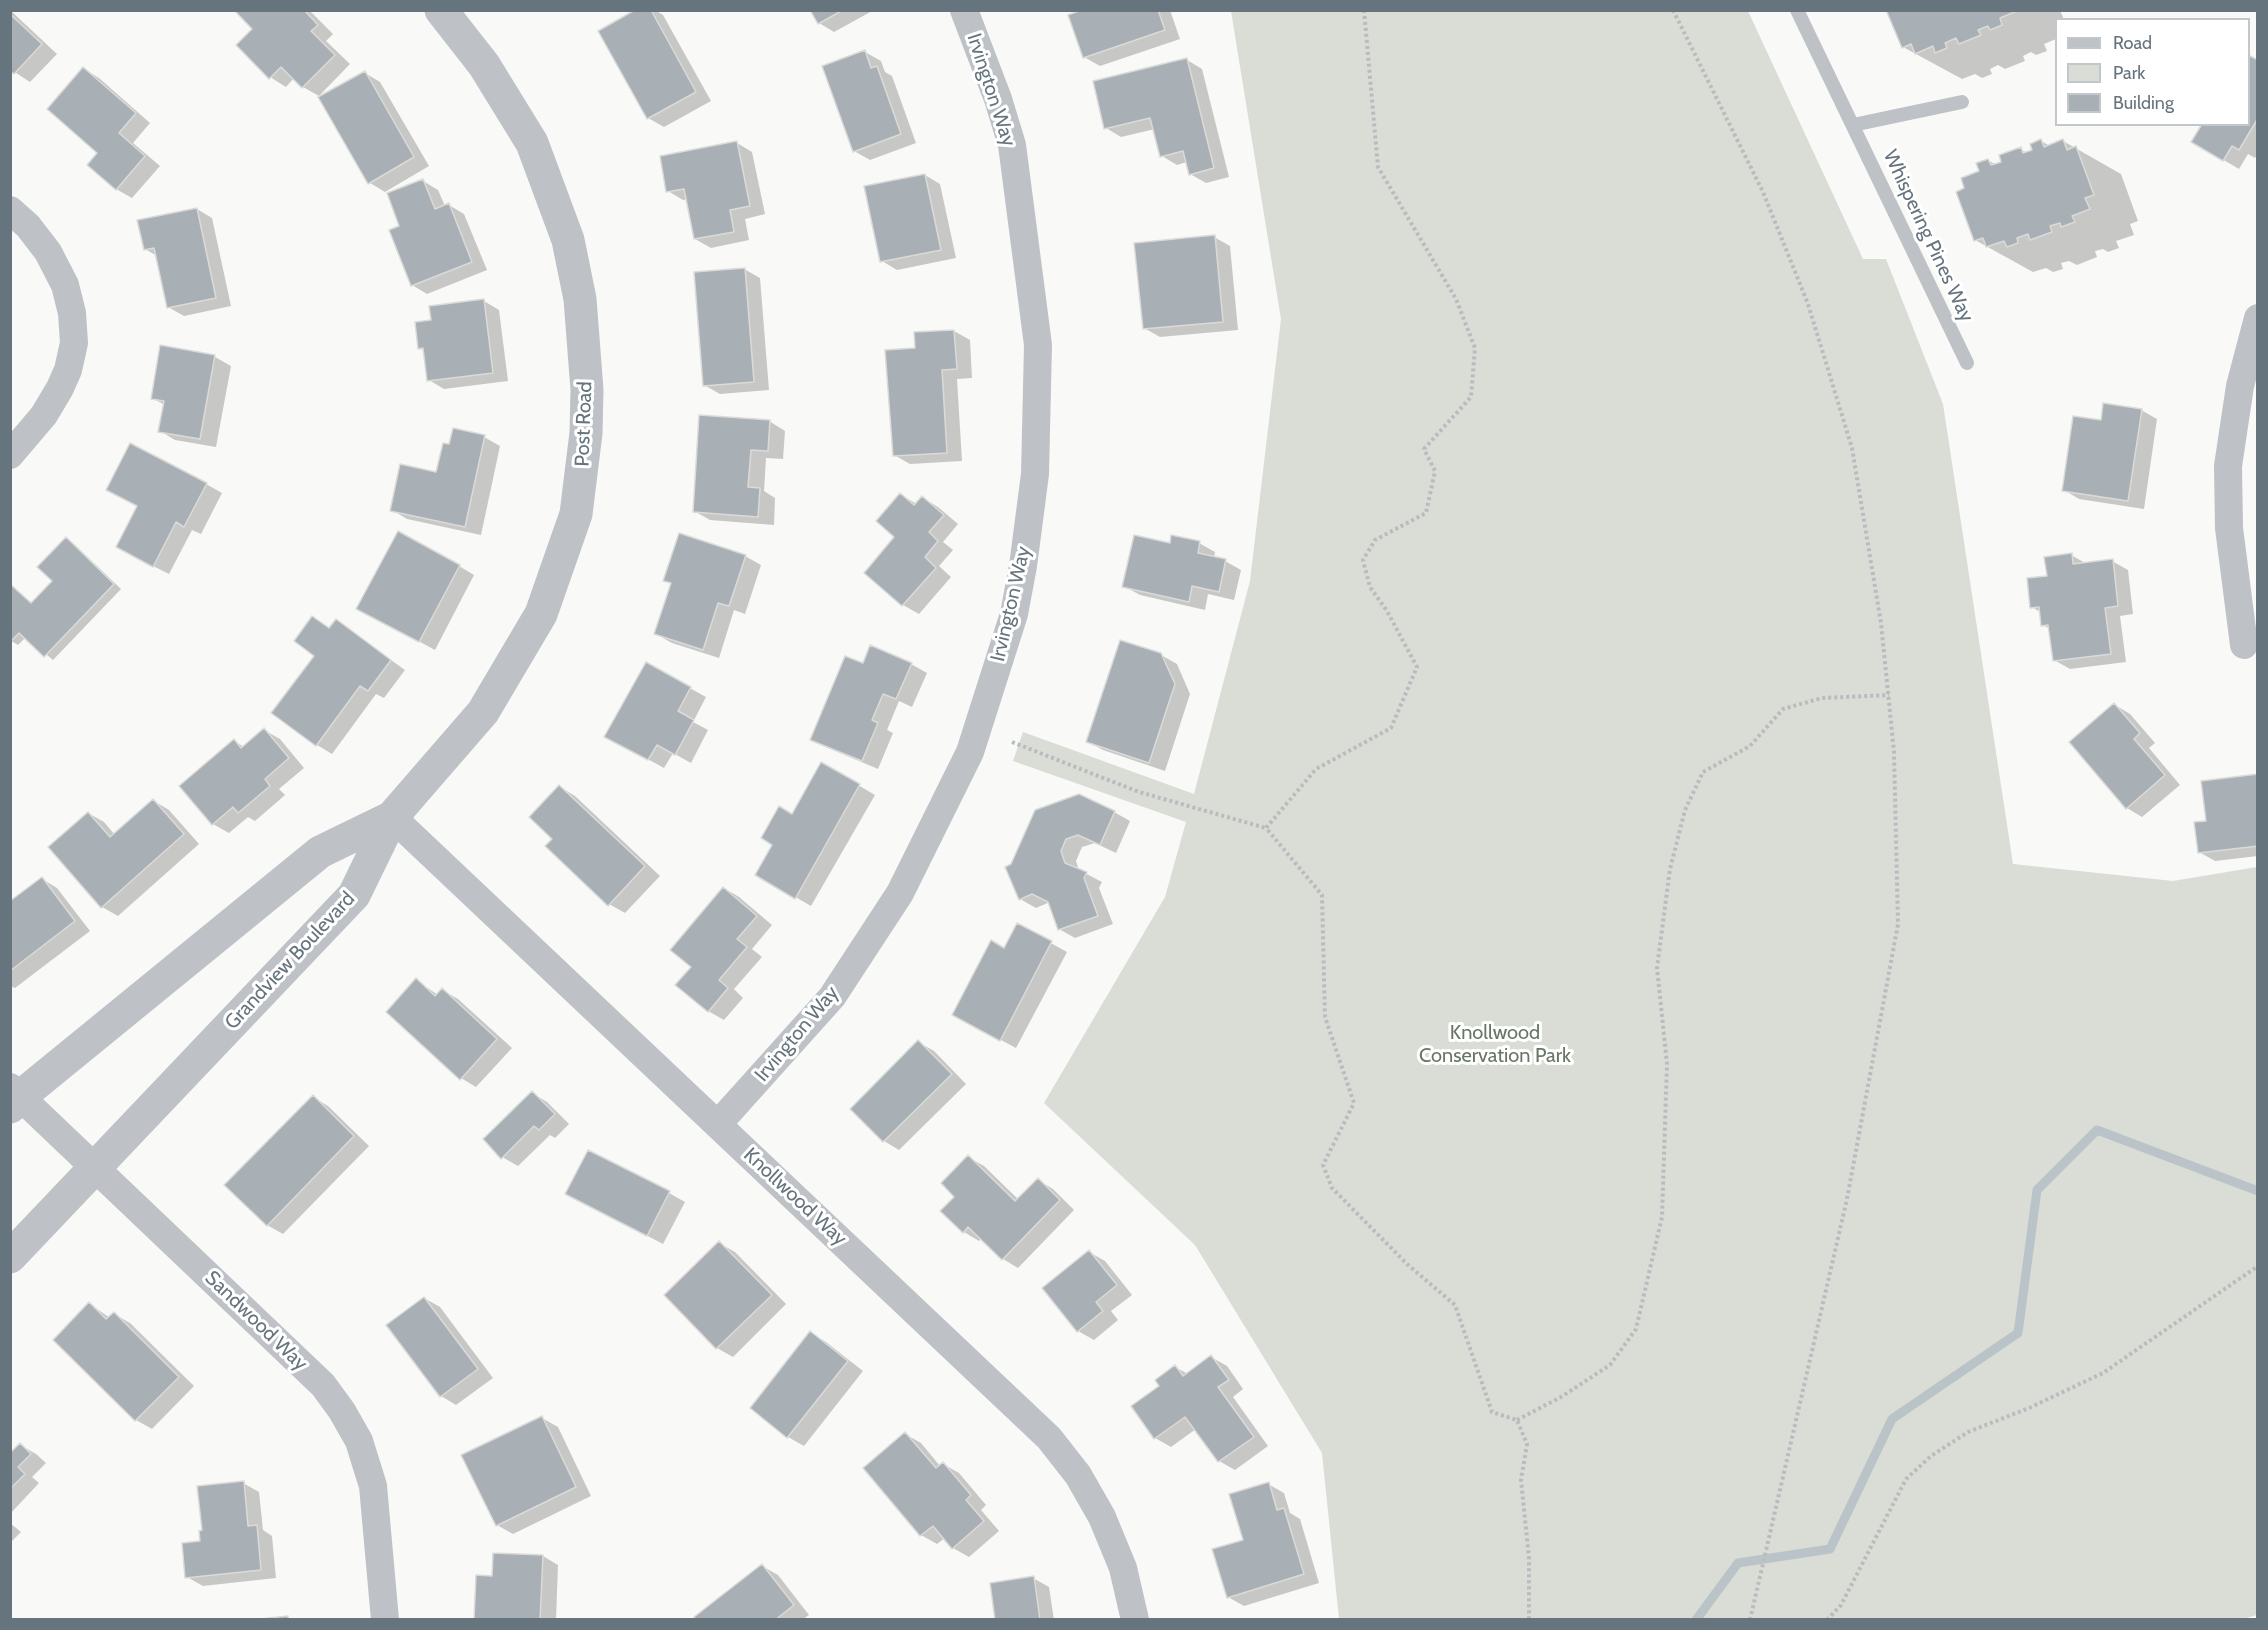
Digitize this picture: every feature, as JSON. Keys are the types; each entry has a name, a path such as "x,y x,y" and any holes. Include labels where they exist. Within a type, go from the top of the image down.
{"street":[{"name":"Post Road","path":"392,817 483,712 541,614 576,514 586,433 588,390 580,299 568,240 552,192 532,143 464,38 441,10"},
{"name":"Irvington Way","path":"718,1124 832,997 900,893 970,752 1014,614 1035,474 1038,345 1012,145 998,99 964,10"},
{"path":"10,210 28,226 48,252 65,285 72,313 74,344 68,370 60,388 44,415 10,455"},
{"path":"2244,645 2229,528 2228,466 2240,386 2258,318"},
{"path":"14,1097 320,852 392,817"},
{"name":"Knollwood Way","path":"392,817 1049,1438 1078,1474 1102,1517 1124,1568 1135,1620"},
{"name":"Grandview Boulevard","path":"10,1257 354,895 392,817"},
{"name":"Sandwood Way","path":"14,1097 94,1168 323,1385 342,1411 359,1441 373,1486 385,1620"}],"lane":[{"name":"Whispering Pines Way","path":"1797,10 1967,363"},
{"path":"1853,125 1962,102"}],"path":[{"path":"1266,828 1316,769 1391,728 1417,667 1387,611 1370,587 1363,560 1375,540 1426,513 1435,471 1424,450 1471,397 1475,348 1456,299 1378,167 1364,10"},
{"path":"1673,10 1763,192 1808,304 1852,448 1881,623 1894,752 1898,924 1847,1199 1750,1620"},
{"path":"1012,742 1139,792 1266,828 1322,895 1325,1017 1354,1103 1323,1165 1332,1188 1407,1264 1455,1305 1492,1412 1517,1420 1561,1397 1610,1365 1636,1329 1662,1217 1667,1065 1657,968 1670,869 1685,810 1703,772 1750,746 1783,709 1822,698 1888,695"},
{"path":"1827,1620 1840,1605 1905,1479 1931,1456 1968,1431 2029,1408 2103,1373 2258,1266"},
{"path":"1517,1420 1527,1444 1521,1479 1529,1557 1529,1620"}],"green space":[{"name":"Knollwood Conservation Park","path":"1231,11 1748,11 1863,259 1886,259 1943,404 2013,864 2173,881 2257,867 2257,1615 2239,1620 1339,1619 1322,1453 1195,1245 1044,1103 1165,897 1186,822 1013,761 1023,732 1194,794 1250,581 1281,319"}],"building":[{"path":"234,10 304,10 318,25 311,31 335,55 302,88 281,67 269,79 236,45 252,29"},
{"path":"635,10 651,10 696,92 647,119 598,31"},
{"path":"810,10 843,10 818,24"},
{"path":"1082,10 1158,10 1165,30 1083,58 1068,15"},
{"path":"1886,10 2017,11 2000,18 2002,25 1990,30 1988,26 1978,30 1981,35 1959,44 1956,38 1945,43 1947,48 1935,53 1933,46 1915,54 1911,44 1902,48"},
{"path":"10,14 42,44 14,74 10,71"},
{"path":"865,50 871,68 877,66 901,134 853,152 822,66"},
{"path":"2250,56 2258,60 2258,118 2239,150 2232,146 2223,161 2191,142 2201,126 2250,126"},
{"path":"1187,58 1214,168 1189,175 1183,151 1160,157 1150,118 1104,129 1093,81"},
{"path":"83,67 136,113 119,133 145,156 116,190 87,165 97,153 47,109"},
{"path":"365,71 414,157 368,184 318,97"},
{"path":"2041,139 2044,147 2063,139 2067,150 2076,146 2094,195 2085,198 2090,209 2072,216 2075,222 2061,227 2060,223 2050,226 2052,232 2030,240 2028,234 2017,238 2018,243 2007,247 2004,241 1986,247 1983,238 1974,241 1956,192 1964,188 1961,178 1979,171 1976,163 1988,159 1991,165 2001,162 1999,155 2021,147 2023,153 2032,150 2030,144"},
{"path":"737,141 750,206 730,210 734,232 694,239 684,189 666,192 660,156"},
{"path":"925,174 941,250 880,262 864,186"},
{"path":"423,179 435,209 449,203 472,262 411,286 389,230 399,226 387,193"},
{"path":"197,208 216,298 167,308 154,248 144,250 137,220"},
{"path":"1215,235 1223,322 1143,329 1134,243"},
{"path":"745,268 754,382 703,386 694,272"},
{"path":"484,299 493,373 427,381 423,348 418,349 415,322 431,320 429,306"},
{"path":"954,330 957,369 942,370 947,453 893,456 885,350 915,348 914,332"},
{"path":"160,345 215,355 200,439 158,432 164,401 151,399"},
{"path":"2103,403 2142,409 2128,501 2062,491 2073,416 2101,420"},
{"path":"699,415 770,420 768,451 751,450 748,487 760,488 758,517 693,512"},
{"path":"453,428 485,435 465,527 390,511 400,464 436,472 443,443 449,444"},
{"path":"130,443 207,483 184,527 176,522 153,567 116,547 137,506 106,490"},
{"path":"900,493 914,505 922,496 944,515 929,532 938,541 925,557 936,568 902,606 864,573 894,537 876,521"},
{"path":"398,531 460,565 419,642 356,609"},
{"path":"679,533 746,555 729,606 718,603 703,650 654,634 671,583 663,581"},
{"path":"1134,535 1170,543 1171,535 1200,541 1198,553 1226,559 1219,592 1192,586 1189,602 1122,587"},
{"path":"66,537 114,584 44,657 19,633 10,642 10,584 31,603 52,581 37,567"},
{"path":"2072,553 2073,564 2113,559 2118,606 2105,608 2111,654 2053,661 2048,625 2041,626 2039,607 2030,608 2027,578 2047,576 2044,557"},
{"path":"312,616 329,628 336,619 391,660 368,691 360,686 316,746 271,713 314,656 294,641"},
{"path":"1120,640 1161,653 1175,684 1149,763 1086,742"},
{"path":"870,645 912,663 896,699 883,694 872,720 878,723 862,761 810,740 845,656 863,663"},
{"path":"646,662 691,687 678,711 694,720 675,755 657,745 648,760 604,737"},
{"path":"2114,703 2140,733 2134,739 2165,775 2126,809 2069,742"},
{"path":"264,728 289,758 265,779 270,786 238,813 233,807 212,825 179,786 234,739 241,748"},
{"path":"821,762 860,784 795,899 755,875 772,845 761,838 779,806 792,814"},
{"path":"2258,774 2258,846 2198,853 2194,822 2206,821 2201,781"},
{"path":"559,785 645,866 608,906 545,846 552,839 529,817"},
{"path":"1079,794 1115,811 1100,845 1078,835 1066,839 1061,851 1065,863 1087,872 1084,878 1098,916 1058,930 1048,902 1032,894 1019,900 1005,867 1011,864 1035,810"},
{"path":"153,799 184,834 101,908 48,847 88,812 110,837"},
{"path":"42,877 75,921 10,971 10,901"},
{"path":"723,887 757,916 737,939 747,947 719,980 728,988 708,1012 675,985 691,967 670,950"},
{"path":"1017,923 1052,941 1000,1041 952,1015 991,940 1004,948"},
{"path":"416,978 435,996 442,988 497,1039 460,1080 386,1012"},
{"path":"918,1040 952,1074 883,1142 850,1109"},
{"path":"532,1091 555,1114 539,1130 534,1126 501,1159 483,1139"},
{"path":"313,1095 354,1136 267,1226 224,1185"},
{"path":"588,1150 670,1191 647,1236 565,1194"},
{"path":"968,1155 1015,1201 1038,1178 1060,1200 1002,1260 968,1227 963,1233 940,1211 954,1197 941,1183"},
{"path":"719,1241 772,1295 716,1349 664,1295"},
{"path":"1089,1250 1117,1285 1096,1302 1103,1311 1077,1332 1042,1288"},
{"path":"424,1297 478,1369 440,1397 386,1325"},
{"path":"89,1302 106,1319 114,1312 179,1377 135,1421 53,1340"},
{"path":"810,1331 848,1361 787,1438 750,1408"},
{"path":"1211,1355 1229,1380 1218,1387 1254,1437 1218,1462 1185,1417 1154,1439 1131,1406 1159,1386 1155,1380 1175,1365 1183,1376"},
{"path":"542,1416 576,1487 496,1526 461,1455"},
{"path":"905,1432 936,1468 943,1462 971,1495 966,1500 984,1521 952,1549 933,1526 920,1536 863,1468"},
{"path":"20,1443 31,1454 18,1467 25,1474 10,1489 10,1453"},
{"path":"244,1481 248,1526 257,1525 261,1570 185,1578 182,1543 200,1541 199,1531 202,1530 197,1486"},
{"path":"1269,1482 1277,1510 1284,1508 1304,1574 1227,1598 1212,1549 1243,1540 1229,1494"},
{"path":"493,1553 543,1555 540,1620 474,1620 476,1575 492,1576"},
{"path":"762,1564 794,1605 775,1620 696,1620 694,1617"},
{"path":"1034,1576 1040,1620 995,1620 990,1583"},
{"path":"288,1616 288,1620 251,1620"}],"waterway":[{"path":"1696,1620 1738,1563 1830,1549 1892,1419 2018,1333 2037,1190 2097,1130 2258,1191"}]}
